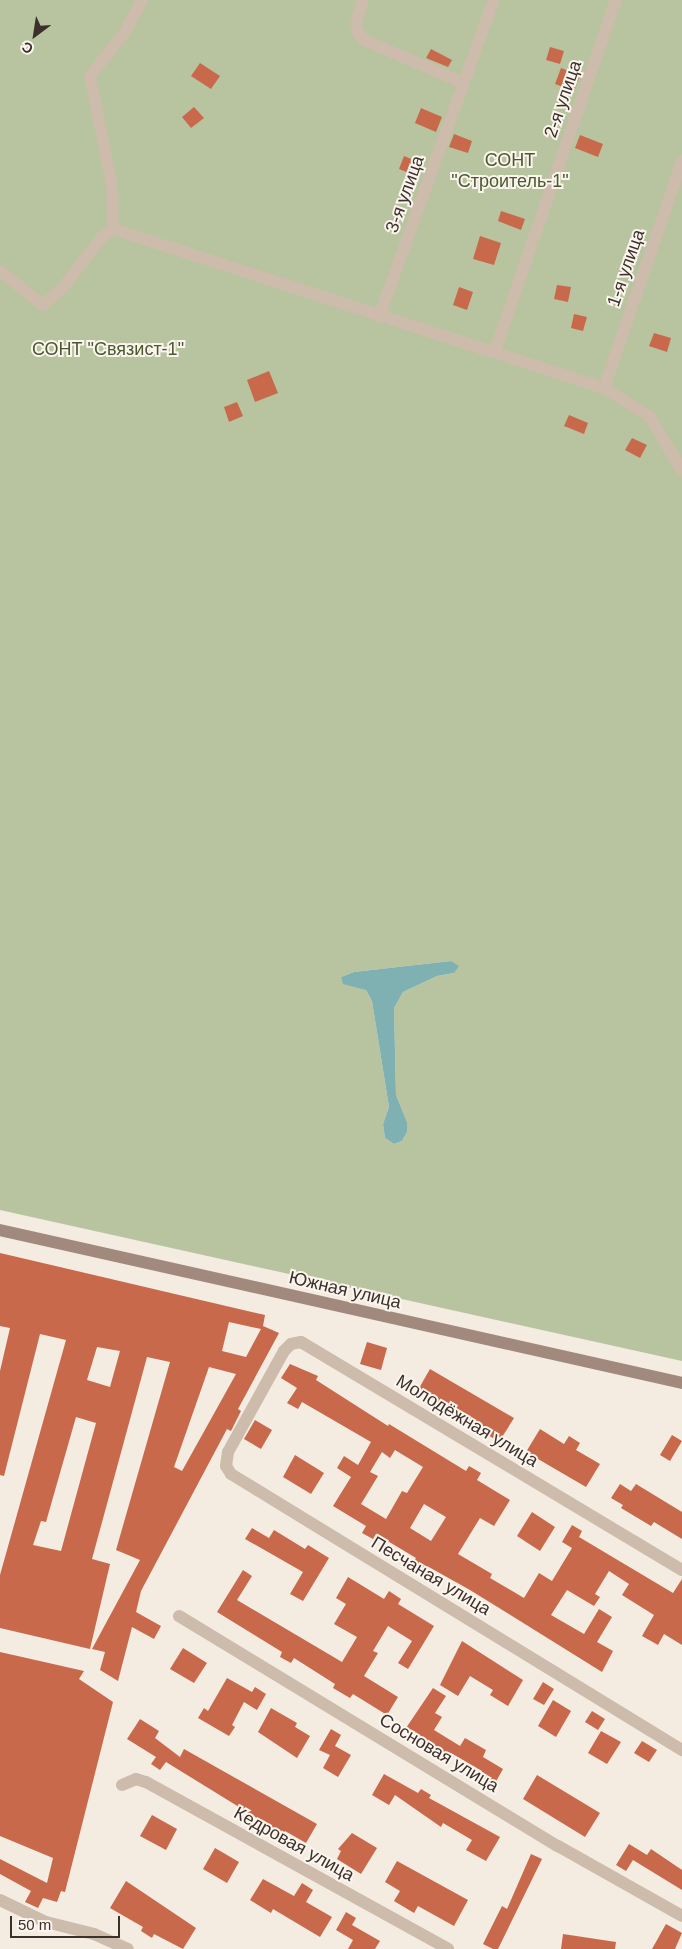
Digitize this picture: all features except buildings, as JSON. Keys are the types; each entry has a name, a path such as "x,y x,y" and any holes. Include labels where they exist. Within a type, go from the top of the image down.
{"main road":[{"name":"Южная улица","path":"0,1230 682,1383"}],"street":[{"path":"113,229 112,186 90,76 125,32 142,0"},
{"path":"363,0 356,22 357,30 364,40 464,83"},
{"name":"3-я улица","path":"378,317 494,0"},
{"name":"2-я улица","path":"495,351 616,0"},
{"name":"1-я улица","path":"604,388 682,161"},
{"path":"0,271 43,305 65,285 101,238 113,229"},
{"path":"113,229 378,317 495,351 604,388 649,416 682,470"},
{"name":"Молодёжная улица","path":"256,1400 284,1351 291,1344 301,1342 682,1570"},
{"name":"Песчаная улица","path":"256,1400 228,1452 226,1466 230,1474 682,1750"},
{"name":"Сосновая улица","path":"180,1616 558,1846 682,1916"},
{"name":"Кедровая улица","path":"122,1785 136,1779 146,1782 448,1949"},
{"path":"0,1900 46,1922 94,1934 128,1949"}],"green space":[{"path":"0,0 682,0 682,1361 0,1210","holes":["451,961 454,973 437,976 403,992 394,1008 396,1095 407,1122 407,1132 402,1141 394,1144 385,1138 383,1124 389,1107 372,1001 366,990 341,977 354,972"]}],"water":[{"path":"451,961 459,966 454,973 437,976 403,992 394,1008 396,1095 407,1122 407,1132 402,1141 394,1144 385,1138 383,1124 389,1107 372,1001 366,990 343,984 341,977 354,972"}],"park label":[{"name":"СОНТ \"Строитель-1\"","path":"510,171"},
{"name":"СОНТ \"Связист-1\"","path":"108,349"}]}
